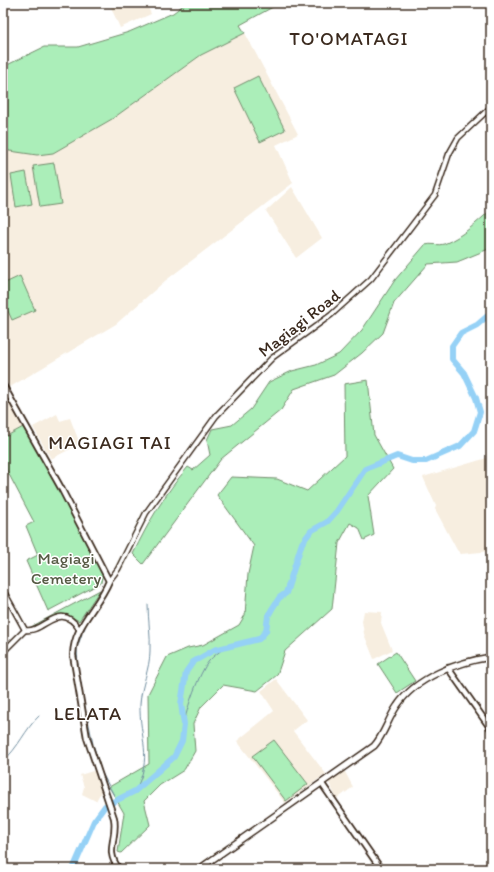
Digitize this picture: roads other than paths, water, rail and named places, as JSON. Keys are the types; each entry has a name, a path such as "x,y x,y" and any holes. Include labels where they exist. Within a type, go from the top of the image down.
{"main road":[{"path":"3,385 61,488 109,581 79,629 73,646 74,671 87,738 116,825 111,855 119,869"},
{"path":"199,869 374,746 381,737 397,706 406,695 432,676 448,668 491,657"},
{"path":"448,668 491,729"},
{"path":"322,784 381,869"}],"street":[{"name":"Magiagi Road","path":"109,581 118,569 146,513 216,416 272,358 331,315 371,280 435,195 449,154 458,138 491,107"},
{"path":"3,590 25,630"},
{"path":"25,630 30,631 47,622 64,617 72,620 79,629"},
{"path":"3,652 25,630"}],"waterway":[{"path":"73,869 94,821 105,806 135,791 174,757 182,741 184,724 181,704 186,672 193,662 214,650 259,639 266,631 268,616 272,609 279,598 286,593 302,543 311,531 327,522 337,511 365,469 397,456 412,461 426,461 460,446 474,431 480,412 476,398 464,373 452,359 452,346 461,333 477,325 491,313"},
{"path":"135,791 141,779 145,757 140,704 150,658 148,605"},
{"path":"78,668 77,648 82,634"},
{"path":"184,724 190,701 201,674 212,657 225,647"},
{"path":"81,682 81,687"},
{"path":"83,697 86,712"},
{"path":"87,715 93,744"},
{"path":"3,761 13,751 39,716"},
{"path":"94,747 100,768"},
{"path":"102,773 116,799"}],"district":[{"name":"TO'OMATAGI","path":"349,38"},
{"name":"MAGIAGI TAI","path":"110,442"},
{"name":"LELATA","path":"88,713"}],"park label":[{"name":"Magiagi Cemetery","path":"66,568"}]}
